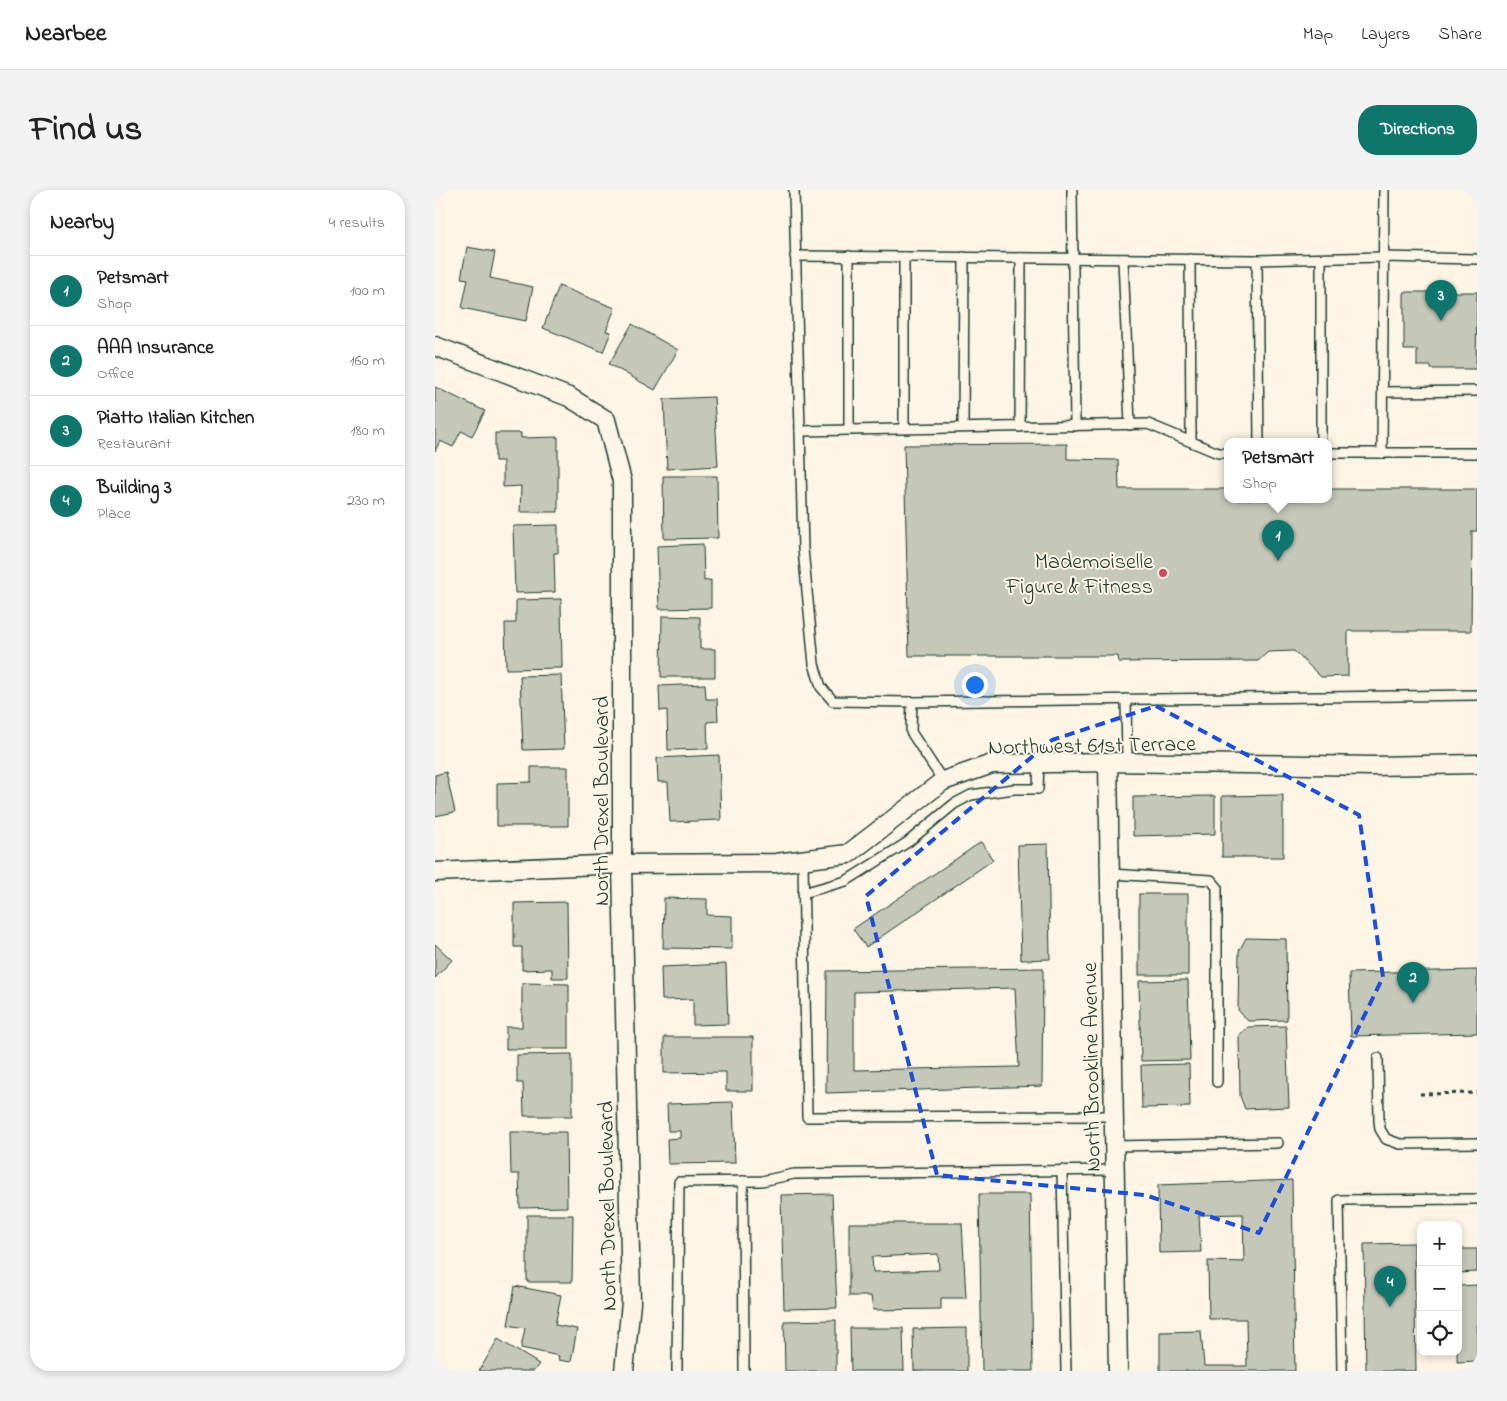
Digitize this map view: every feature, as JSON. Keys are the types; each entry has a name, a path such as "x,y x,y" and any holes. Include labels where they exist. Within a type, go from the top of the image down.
{"street":[{"name":"North Drexel Boulevard","path":"435,346 569,397 606,420 622,481 622,864 631,1303 624,1371"},
{"name":"Northwest 61st Terrace","path":"435,872 622,864 775,863 848,854 943,781 992,764 1107,762 1373,766 1477,764"},
{"name":"North Brookline Avenue","path":"1107,762 1118,1371"}],"lane":[{"path":"794,190 803,550 813,664 821,687 833,701 912,702 1477,695"},
{"path":"1072,190 1075,426"},
{"path":"1383,190 1383,453"},
{"path":"795,256 1257,260 1321,258 1477,259"},
{"path":"849,256 849,429"},
{"path":"904,257 904,428"},
{"path":"963,427 965,257"},
{"path":"1020,427 1021,258"},
{"path":"1321,258 1321,438"},
{"path":"1123,259 1130,425"},
{"path":"1190,259 1191,441"},
{"path":"1257,260 1259,438"},
{"path":"1383,392 1477,391"},
{"path":"799,431 1148,424 1218,452 1224,452"},
{"path":"1332,453 1477,453"},
{"path":"1126,699 1127,762"},
{"path":"912,702 911,732 943,781"},
{"path":"803,893 846,881 908,842 954,804 971,795 1038,789 1039,763"},
{"path":"803,860 807,1117 1114,1116"},
{"path":"1109,874 1211,880 1217,887 1217,1082"},
{"path":"1378,1058 1379,1121 1380,1129 1386,1139 1400,1144 1477,1143"},
{"path":"1114,1146 1278,1143"},
{"path":"1062,1170 1066,1371"},
{"path":"677,1371 679,1182 762,1180 795,1174 1115,1170"},
{"path":"743,1181 744,1371"},
{"path":"1342,1371 1339,1200 1477,1199"}],"path":[{"path":"1420,1094 1477,1093"}],"highlighted area":[{"path":"1156,706 1359,815 1383,977 1259,1233 1145,1195 937,1175 866,896 1052,740"}],"building":[{"path":"467,247 495,252 490,278 533,287 526,321 462,308 468,279 461,278"},
{"path":"559,286 615,308 606,331 611,332 603,352 543,328"},
{"path":"1404,292 1477,292 1476,369 1431,369 1431,366 1417,366 1417,350 1404,350"},
{"path":"632,324 678,350 655,390 609,364"},
{"path":"435,387 485,411 472,436 461,431 453,447 440,441 435,451"},
{"path":"714,397 718,466 667,469 664,399"},
{"path":"495,433 521,433 521,438 558,437 558,512 520,512 521,486 503,487 503,461 495,461"},
{"path":"1067,444 1067,459 1118,460 1119,489 1224,489 1224,503 1332,503 1332,489 1477,489 1477,531 1472,531 1471,631 1348,631 1348,676 1321,677 1294,651 1268,652 1258,661 1119,662 1118,656 909,656 904,445"},
{"path":"663,476 717,476 718,538 664,539"},
{"path":"558,525 558,553 554,553 555,592 515,593 513,526"},
{"path":"703,544 704,581 711,580 711,608 659,609 657,546"},
{"path":"561,599 562,668 506,669 505,623 516,623 516,600"},
{"path":"662,616 700,617 700,649 715,649 715,677 661,677"},
{"path":"561,675 564,749 523,750 520,676"},
{"path":"705,684 706,699 717,699 718,721 707,722 708,749 668,750 667,710 660,711 659,686"},
{"path":"719,755 721,820 670,822 668,782 658,782 657,758"},
{"path":"531,767 568,767 568,826 497,826 497,783 531,782"},
{"path":"446,772 455,812 435,816 435,775"},
{"path":"1283,795 1283,857 1222,857 1222,796"},
{"path":"1215,796 1215,834 1133,836 1133,797"},
{"path":"981,842 993,860 866,947 853,929"},
{"path":"1048,844 1050,959 1021,960 1018,845"},
{"path":"1139,894 1188,894 1188,975 1139,975"},
{"path":"664,898 707,899 707,915 732,916 732,949 663,948"},
{"path":"567,902 568,978 552,978 552,969 522,970 522,947 514,947 514,903"},
{"path":"1246,938 1286,939 1287,1020 1248,1021 1238,1010 1239,951"},
{"path":"435,944 452,960 435,978"},
{"path":"726,964 728,1024 693,1025 693,999 662,1000 661,967"},
{"path":"1043,968 1042,1086 826,1093 827,971","holes":["1015,988 1019,1067 854,1070 854,992"]},
{"path":"1477,970 1477,1033 1351,1036 1349,973"},
{"path":"1188,980 1190,1060 1141,1061 1139,981"},
{"path":"522,983 569,984 569,1049 506,1049 506,1027 522,1027"},
{"path":"1286,1026 1289,1107 1245,1109 1240,1096 1239,1035 1248,1027"},
{"path":"664,1037 753,1037 753,1091 726,1091 726,1072 664,1073"},
{"path":"572,1054 572,1116 524,1116 523,1083 517,1083 517,1055"},
{"path":"1189,1064 1190,1107 1142,1108 1141,1065"},
{"path":"733,1102 735,1163 668,1164 667,1139 680,1138 680,1131 668,1131 667,1104"},
{"path":"510,1132 566,1132 567,1207 520,1208 519,1174 511,1174"},
{"path":"1292,1180 1295,1371 1160,1371 1160,1332 1201,1331 1204,1366 1247,1366 1246,1319 1209,1319 1208,1261 1244,1262 1243,1214 1199,1215 1201,1252 1159,1253 1158,1185"},
{"path":"832,1194 837,1308 784,1309 781,1195"},
{"path":"979,1194 1030,1194 1033,1371 982,1371"},
{"path":"527,1215 573,1215 572,1282 527,1282"},
{"path":"849,1223 962,1223 966,1298 941,1298 941,1309 873,1310 871,1296 849,1296","holes":["938,1254 939,1270 873,1272 872,1257"]},
{"path":"1414,1243 1416,1371 1366,1371 1364,1244"},
{"path":"1462,1249 1477,1249 1477,1272 1462,1273"},
{"path":"1477,1285 1477,1361 1457,1362 1457,1356 1462,1356 1462,1286"},
{"path":"515,1286 561,1295 555,1325 577,1329 571,1362 558,1360 559,1356 521,1348 525,1328 508,1325"},
{"path":"836,1320 836,1371 785,1371 784,1321"},
{"path":"850,1328 903,1328 904,1371 851,1371"},
{"path":"967,1328 967,1371 914,1371 913,1329"},
{"path":"498,1339 539,1364 534,1371 479,1371"}],"place":[{"name":"Piatto Italian Kitchen","path":"1441,321"},
{"name":"Petsmart","path":"1278,561"},
{"name":"Mademoiselle Figure & Fitness","path":"1163,573"},
{"name":"AAA Insurance","path":"1413,1003"},
{"name":"Building 3","path":"1390,1307"}]}
